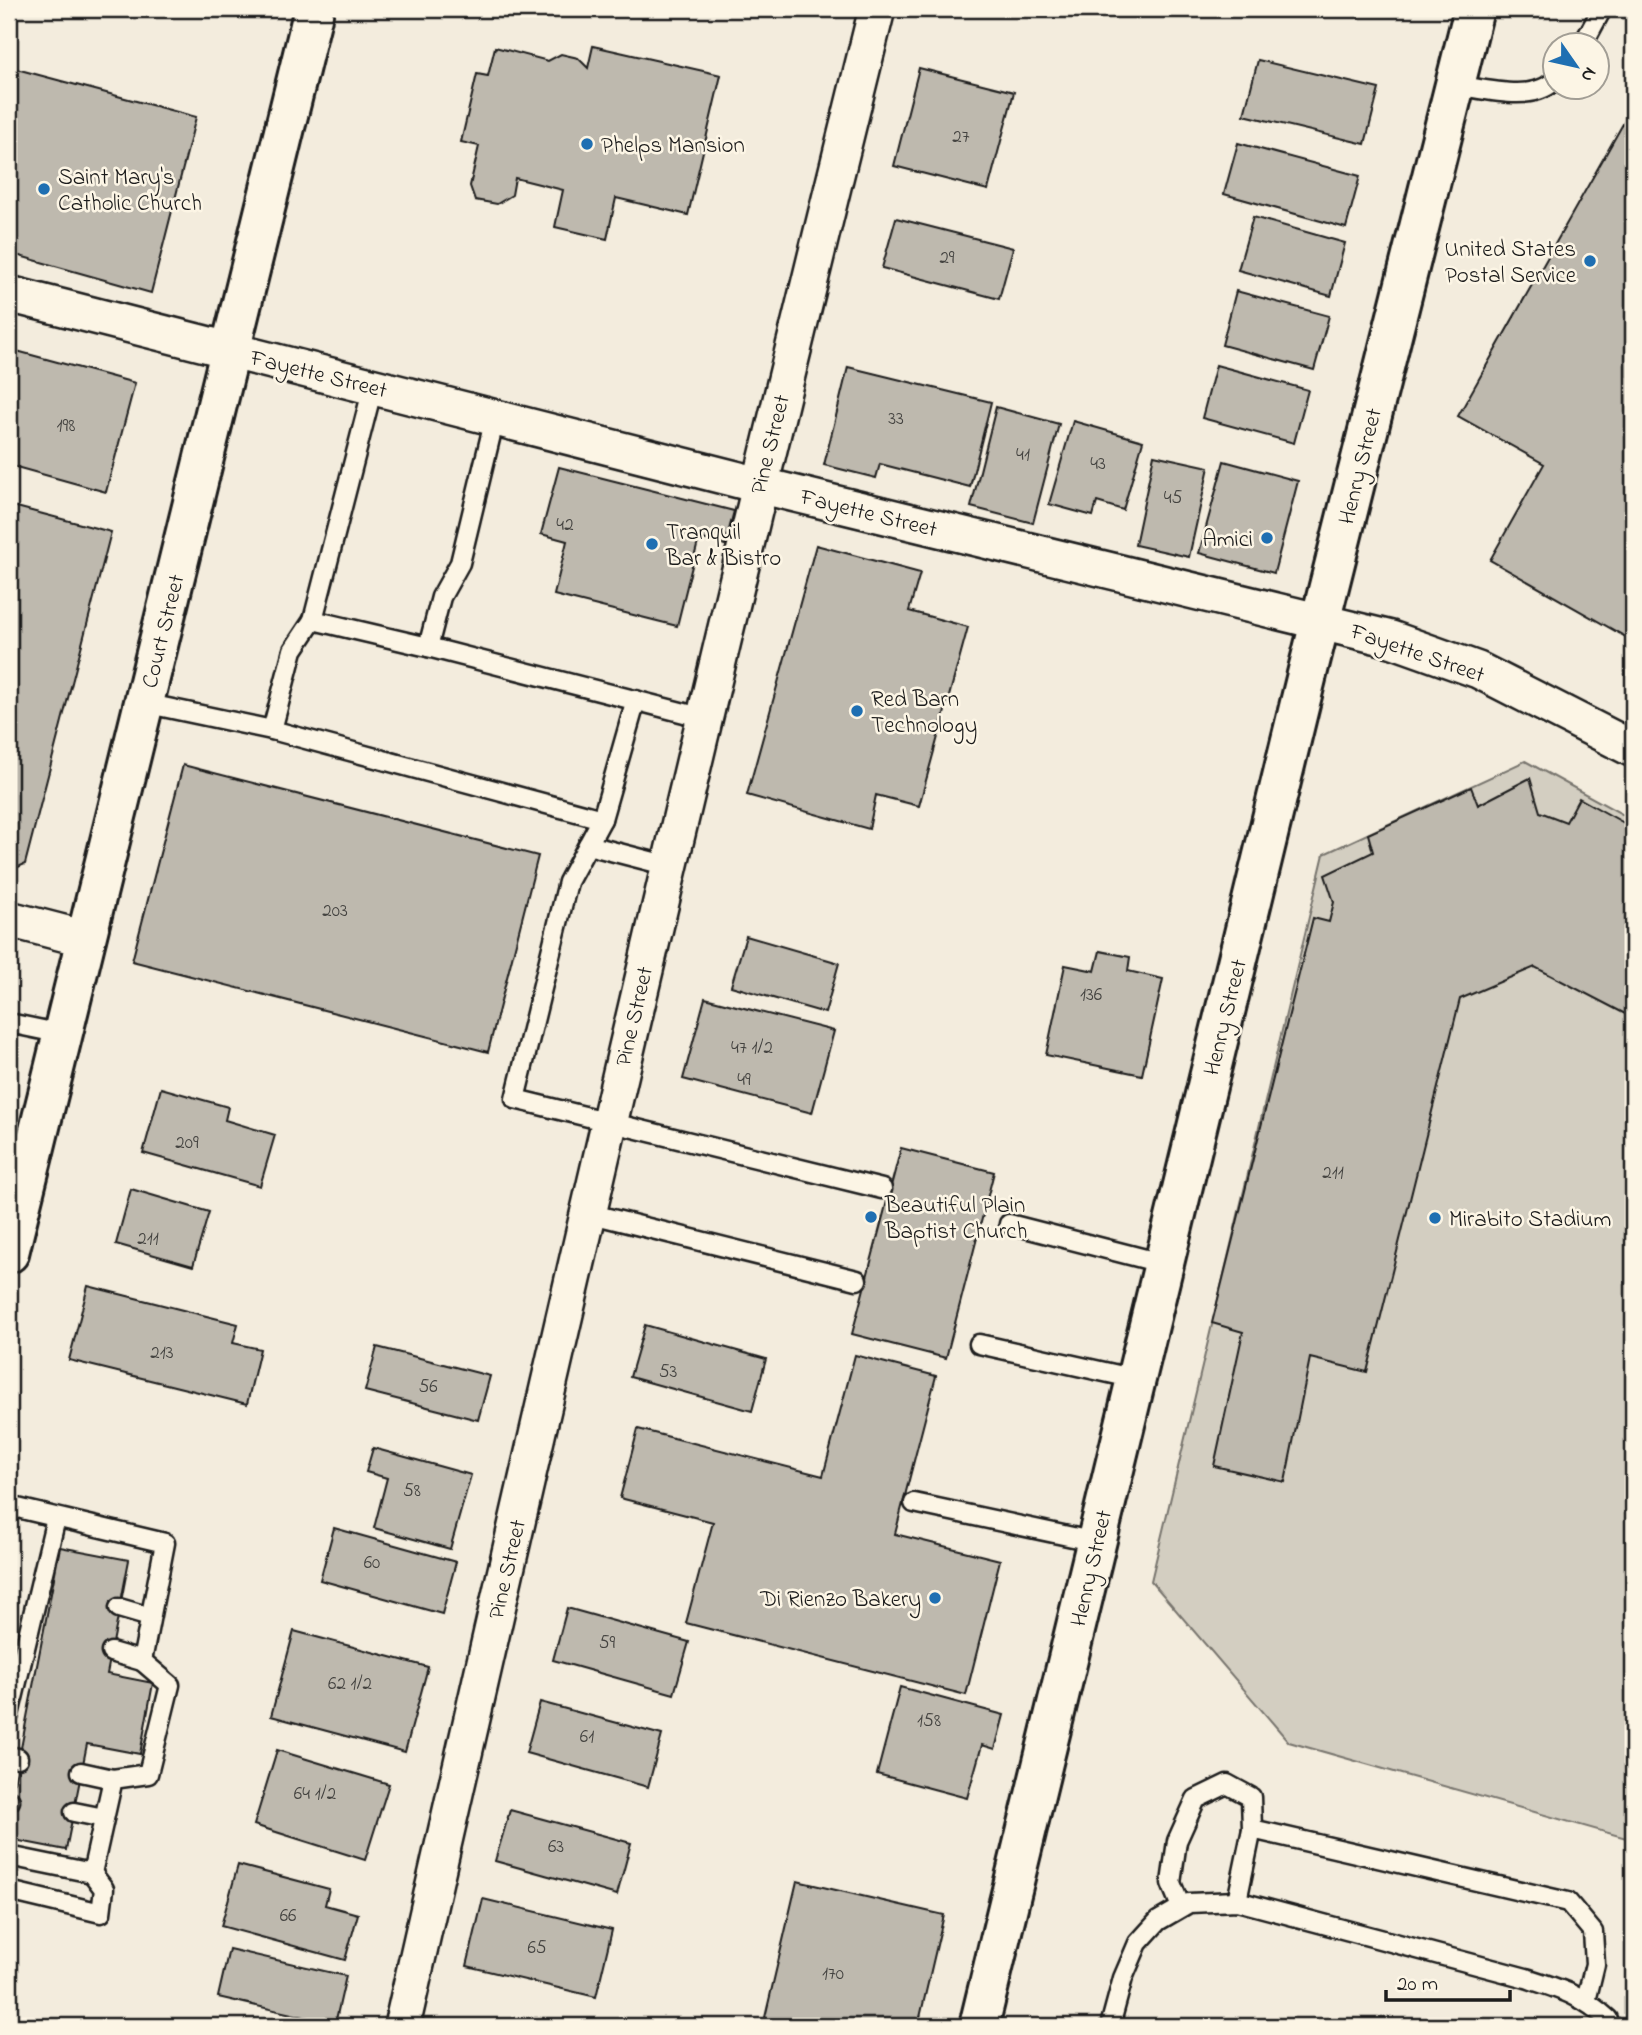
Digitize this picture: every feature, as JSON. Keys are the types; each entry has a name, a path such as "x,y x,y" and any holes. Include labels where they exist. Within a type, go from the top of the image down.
{"street":[{"name":"Court Street","path":"9,1253 27,1150 62,1034 86,939 314,9"},
{"name":"Pine Street","path":"401,2026 608,1122 759,485 877,9"},
{"name":"Henry Street","path":"979,2026 1321,621 1474,9"},
{"name":"Fayette Street","path":"9,293 759,485 1391,639 1478,670 1633,749"},
{"path":"9,919 86,939"}],"lane":[{"path":"1590,32 1602,9"},
{"path":"1455,85 1511,93 1540,90"},
{"path":"272,730 293,650 313,620 373,387"},
{"path":"428,647 441,597 460,563 495,418"},
{"path":"313,620 704,718"},
{"path":"636,700 602,819 568,882 515,1099 882,1189"},
{"path":"144,703 272,730 602,819"},
{"path":"588,845 669,866"},
{"path":"9,1023 62,1034"},
{"path":"587,1213 857,1280"},
{"path":"1009,1224 1164,1264"},
{"path":"979,1344 1136,1379"},
{"path":"914,1503 1096,1542"},
{"path":"9,1506 165,1543 142,1661"},
{"path":"9,1715 36,1634 56,1518"},
{"path":"119,1608 150,1617"},
{"path":"81,1772 113,1779 148,1774 170,1685 142,1661 111,1652"},
{"path":"92,1873 113,1779"},
{"path":"1181,1907 1171,1883 1177,1841 1196,1799 1227,1784 1251,1797 1252,1829 1237,1901"},
{"path":"74,1812 104,1818"},
{"path":"1252,1829 1568,1902 1593,1932 1595,1964 1586,2001"},
{"path":"9,1856 92,1873 104,1889 101,1913 9,1891"},
{"path":"1110,2026 1123,1978 1138,1943 1158,1921 1189,1902 1237,1901 1574,1993 1608,2019 1608,2026"}],"shaded area":[{"name":"Mirabito Stadium","path":"1525,761 1633,820 1633,1840 1289,1742 1151,1581 1324,854"}],"building":[{"name":"Phelps Mansion","path":"593,46 721,75 688,215 616,198 607,239 555,227 563,190 515,178 512,195 497,204 475,200 470,186 479,146 461,142 477,74 488,76 495,47 548,61 561,54 578,58 588,68"},
{"path":"1258,60 1379,89 1365,144 1244,115"},
{"path":"9,67 196,117 151,293 9,253"},
{"path":"919,68 1014,92 988,190 894,166"},
{"name":"United States Postal Service","path":"1633,106 1633,641 1490,560 1544,464 1458,416"},
{"path":"1238,143 1360,176 1346,228 1224,194"},
{"path":"1253,217 1345,243 1331,296 1238,270"},
{"path":"896,218 1013,248 999,299 882,268"},
{"path":"1236,291 1329,316 1314,370 1222,345"},
{"path":"13,350 135,383 106,492 9,465 9,364"},
{"path":"1216,365 1308,390 1294,443 1202,418"},
{"path":"848,367 991,402 970,487 880,464 876,478 824,465"},
{"path":"996,407 1059,424 1033,523 971,507"},
{"path":"1073,421 1143,441 1123,510 1097,502 1093,516 1049,504"},
{"path":"1154,455 1209,467 1189,557 1135,545"},
{"path":"1224,461 1298,481 1274,573 1199,553"},
{"path":"559,467 734,511 725,545 699,538 677,626 554,595 567,541 541,534"},
{"path":"9,505 111,532 25,864 9,871"},
{"name":"Red Barn Technology","path":"816,545 920,573 909,611 968,627 919,806 876,795 869,829 747,795"},
{"path":"183,765 538,856 488,1052 132,961"},
{"path":"1530,778 1540,812 1566,822 1579,798 1633,828 1633,1018 1535,967 1460,999 1367,1372 1310,1358 1285,1482 1214,1466 1243,1332 1212,1323 1313,918 1329,922 1334,902 1325,875 1373,852 1368,834 1471,787 1478,805"},
{"path":"746,936 839,963 825,1013 731,986"},
{"path":"1100,951 1130,957 1128,971 1163,979 1142,1075 1046,1055 1065,965 1095,971"},
{"path":"705,998 834,1031 812,1113 683,1079"},
{"path":"161,1088 228,1107 225,1120 275,1135 260,1186 143,1153"},
{"path":"901,1148 994,1172 946,1358 852,1334"},
{"path":"131,1189 209,1212 193,1266 116,1244"},
{"path":"88,1286 238,1324 233,1343 260,1349 247,1404 69,1360"},
{"path":"645,1325 766,1359 752,1411 630,1377"},
{"path":"377,1347 490,1376 478,1420 365,1391"},
{"path":"855,1355 936,1376 895,1534 1000,1560 966,1695 686,1623 713,1522 620,1498 638,1429 823,1476"},
{"path":"373,1448 471,1475 450,1549 374,1528 387,1478 366,1472"},
{"path":"334,1528 456,1562 442,1614 320,1580"},
{"path":"60,1547 129,1560 107,1674 153,1683 140,1754 87,1744 66,1850 9,1839 9,1810"},
{"path":"567,1608 689,1642 674,1694 553,1660"},
{"path":"294,1631 428,1667 405,1752 271,1716"},
{"path":"900,1687 1004,1715 995,1749 982,1745 967,1798 877,1774"},
{"path":"540,1702 662,1735 648,1787 526,1753"},
{"path":"277,1750 389,1784 365,1860 254,1825"},
{"path":"510,1810 631,1843 617,1895 495,1861"},
{"path":"238,1865 329,1889 325,1905 358,1914 345,1960 221,1926"},
{"path":"797,1881 944,1915 918,2026 763,2026"},
{"path":"483,1899 612,1930 596,1997 467,1966"},
{"path":"229,1949 346,1976 335,2024 218,1997"}],"place":[{"name":"Phelps Mansion","path":"587,144"},
{"name":"Saint Mary's Catholic Church","path":"44,189"},
{"name":"United States Postal Service","path":"1590,261"},
{"name":"Amici","path":"1267,538"},
{"name":"Tranquil Bar & Bistro","path":"652,544"},
{"name":"Red Barn Technology","path":"857,711"},
{"name":"Beautiful Plain Baptist Church","path":"871,1217"},
{"name":"Mirabito Stadium","path":"1435,1218"},
{"name":"Di Rienzo Bakery","path":"935,1598"}]}
